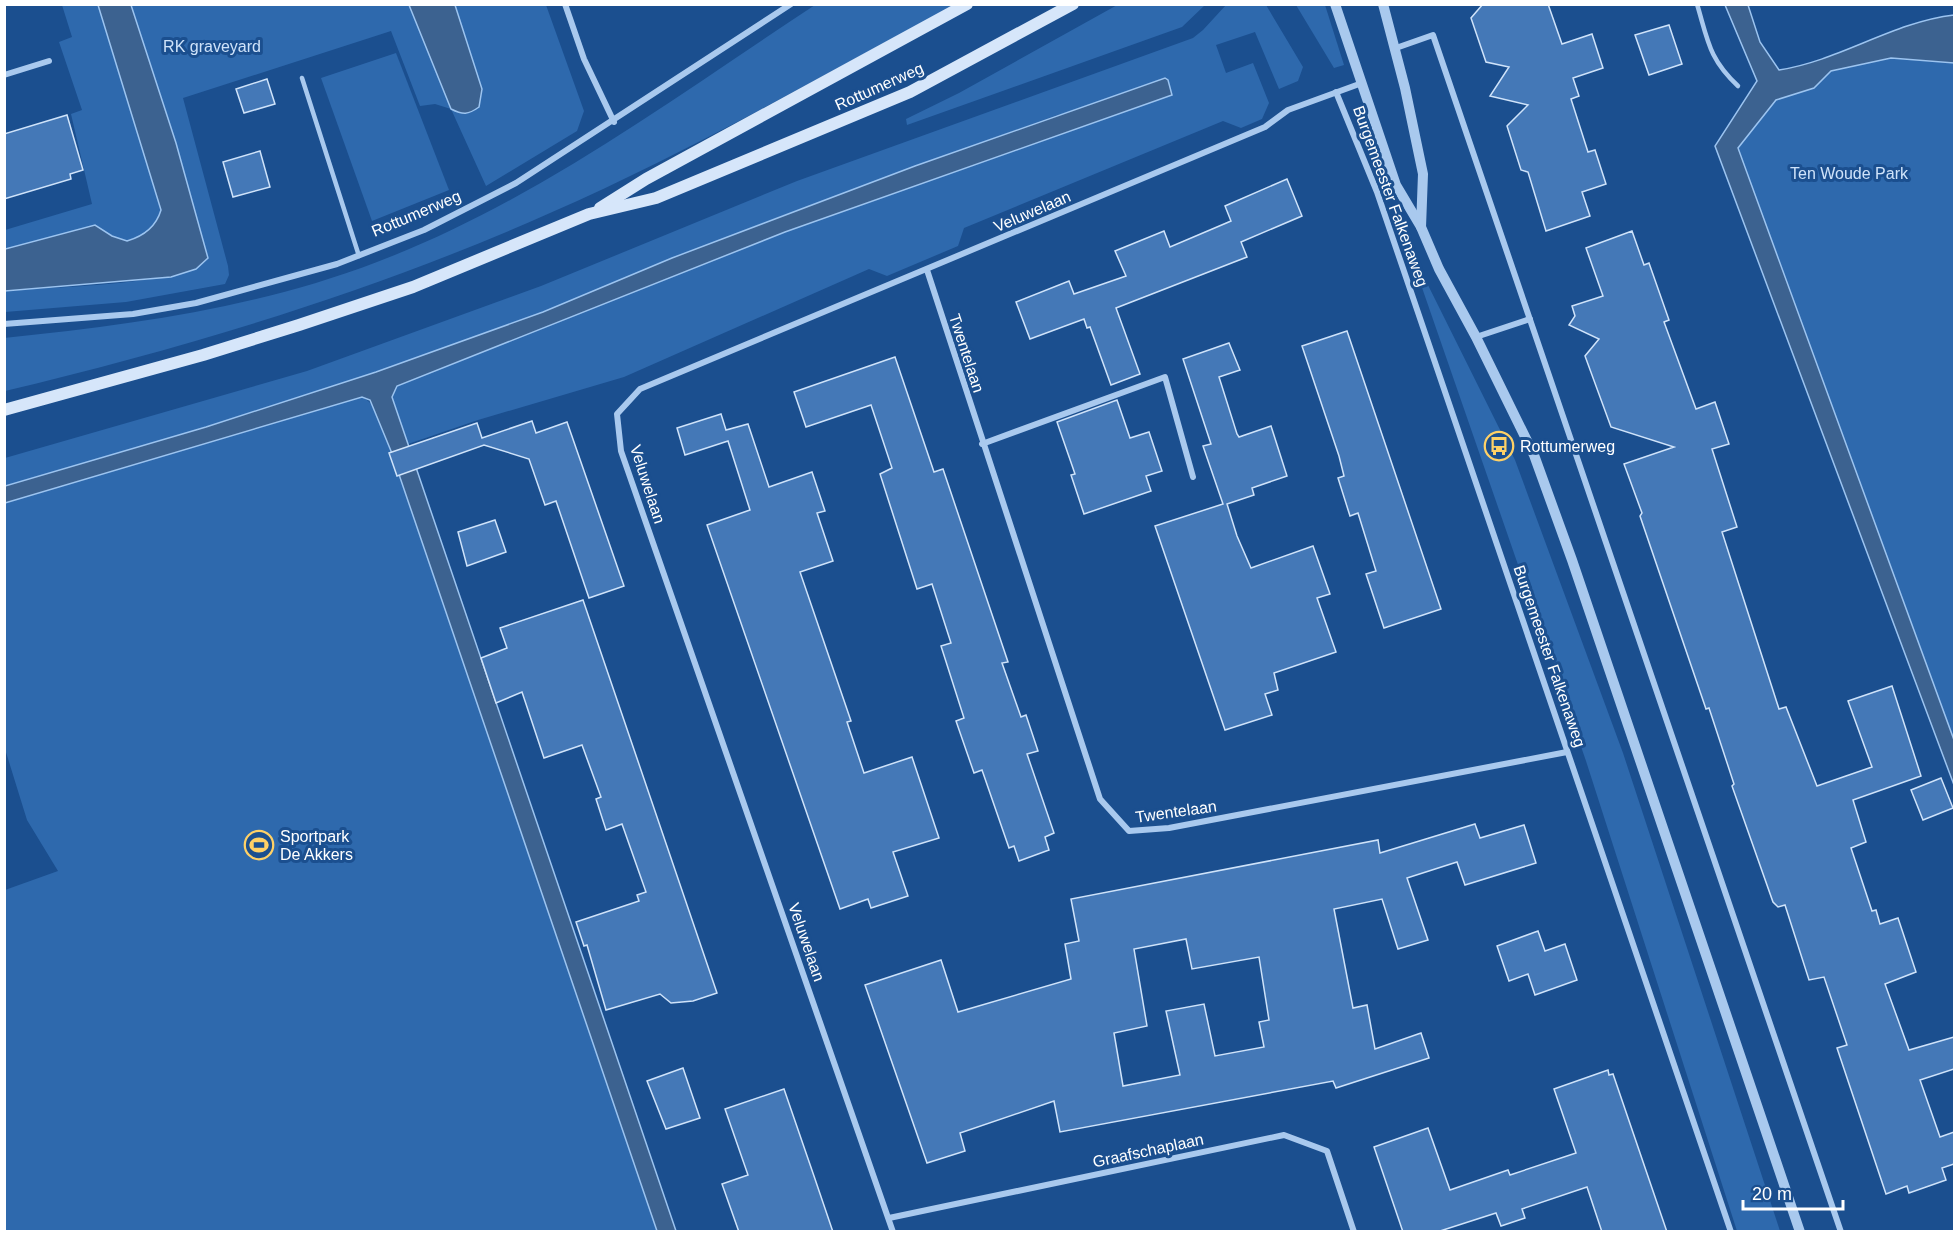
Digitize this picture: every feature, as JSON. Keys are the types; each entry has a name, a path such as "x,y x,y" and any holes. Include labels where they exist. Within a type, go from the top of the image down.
{"main road":[{"name":"Rottumerweg","path":"589,214 646,179 967,4"},
{"name":"Rottumerweg","path":"4,410 203,356 413,286 589,214 657,198 910,92 1073,4"}],"street":[{"path":"565,4 585,59 614,122"},
{"name":"Rottumerweg","path":"4,324 162,309 245,291 359,256 424,230 490,198 614,122 791,4"},
{"name":"Burgemeester Falkenaweg","path":"1335,4 1396,185 1421,227 1438,269 1476,337 1534,455 1800,1232"},
{"name":"Burgemeester Falkenaweg","path":"1383,4 1396,48 1423,174 1421,227"},
{"path":"1396,48 1433,35 1841,1232"},
{"path":"4,75 49,61"},
{"name":"Veluwelaan","path":"893,1232 621,451 617,414 640,389 1265,127 1288,110 1362,83"},
{"name":"Burgemeester Falkenaweg","path":"1336,92 1377,192 1731,1232"},
{"name":"Twentelaan","path":"927,270 982,444 1100,799 1129,831 1169,828 1567,752"},
{"path":"1476,337 1530,319"},
{"path":"982,444 1165,377 1193,477"},
{"name":"Graafschaplaan","path":"889,1218 1284,1135 1327,1151 1354,1232"}],"lane":[{"path":"1697,4 1714,60 1720,70 1738,86"},
{"path":"302,78 359,256"}],"green space":[{"path":"1119,4 1205,5 1182,27 907,125 906,119 959,93"},
{"path":"62,5 98,5 161,209 156,221 148,230 127,241 112,236 95,226 5,249 5,230 92,204 71,114 82,110 59,42 72,37"},
{"name":"RK graveyard","path":"131,5 409,5 451,109 435,104 420,106 391,31 183,98 228,266 229,275 225,284 126,302 5,312 4,291 146,280 196,267 208,258 176,143"},
{"path":"455,5 546,5 584,111 577,131 486,186 451,109 465,37"},
{"path":"815,5 955,5 653,165 484,241 417,268 281,315 144,356 5,391 4,338 147,320 240,303 332,278 377,262 435,238 548,179 657,111"},
{"path":"1226,5 1266,5 1303,67 1298,81 1279,89 1255,32 1216,45 1226,73 1253,63 1269,103 1262,119 1241,128 1223,121 964,228 958,246 887,276 869,269 624,377 478,420 408,444 392,396 396,386 785,232 1172,95 1057,115 765,222 543,312 376,372 206,427 5,486 5,458 307,371 541,286 797,181 1193,38"},
{"path":"1296,5 1325,5 1344,65 1334,68"},
{"name":"Ten Woude Park","path":"1954,46 1954,766 1728,151 1769,90 1871,49"},
{"path":"396,53 449,190 372,221 321,78"},
{"path":"1424,277 1515,460 1623,753 1780,1231 1737,1231 1586,761 1419,279"},
{"name":"Sportpark De Akkers","path":"362,397 373,406 383,428 657,1231 5,1232 5,890 58,871 27,820 5,749 5,503"}],"shaded area":[{"path":"98,5 131,5 176,143 208,258 196,269 171,277 5,291 5,249 95,225 112,236 127,241 149,230 161,210"},
{"path":"409,5 455,5 482,89 479,107 475,110 465,113 451,109"},
{"path":"1725,5 1748,5 1760,42 1779,70 1823,59 1909,25 1954,15 1954,63 1891,58 1831,71 1814,88 1776,100 1738,148 1954,740 1954,785 1715,146 1757,81"},
{"path":"1165,78 1168,80 1172,95 785,232 397,386 392,397 676,1231 657,1231 391,451 370,400 362,397 5,503 5,486 206,427 376,372 543,312 672,258 915,166"}],"building":[{"path":"1483,4 1548,4 1562,44 1592,34 1603,68 1573,78 1579,96 1571,99 1588,152 1595,150 1606,184 1582,192 1590,216 1546,231 1528,172 1521,170 1507,126 1528,105 1490,96 1509,67 1486,62 1471,18"},
{"path":"1669,25 1682,64 1649,75 1635,35"},
{"path":"267,79 275,104 244,113 236,89"},
{"path":"67,115 83,170 70,174 71,179 4,199 4,134"},
{"path":"260,151 270,187 233,197 223,162"},
{"path":"1287,179 1302,216 1241,242 1247,257 1116,308 1140,374 1111,385 1090,327 1087,328 1084,319 1030,339 1016,302 1069,281 1074,294 1126,276 1115,251 1164,231 1170,247 1231,221 1225,206"},
{"path":"1632,231 1644,265 1649,263 1669,320 1664,322 1696,409 1715,402 1729,444 1712,449 1737,527 1722,532 1779,709 1786,707 1817,786 1872,767 1848,701 1892,686 1921,776 1853,800 1866,842 1851,848 1872,911 1876,910 1880,924 1898,918 1916,972 1885,984 1909,1050 1954,1037 1954,1069 1920,1080 1940,1137 1954,1132 1954,1164 1942,1168 1946,1180 1909,1193 1907,1186 1886,1194 1837,1048 1847,1045 1824,977 1809,980 1785,905 1778,907 1773,902 1732,786 1734,784 1709,708 1706,709 1640,516 1642,513 1624,464 1674,447 1611,427 1585,356 1599,339 1569,325 1575,316 1572,306 1603,296 1586,248"},
{"path":"1347,331 1441,609 1384,628 1366,574 1376,571 1358,513 1350,516 1338,478 1344,476 1339,456 1302,346"},
{"path":"1229,343 1240,370 1219,377 1237,434 1239,437 1271,426 1287,476 1252,488 1254,495 1227,504 1237,536 1251,568 1313,546 1330,594 1317,598 1336,652 1274,673 1278,690 1265,694 1272,715 1225,730 1155,526 1223,504 1203,446 1211,444 1183,359"},
{"path":"895,357 934,472 943,469 1008,662 1002,663 1021,717 1026,715 1038,751 1027,754 1054,833 1045,837 1049,850 1019,861 1014,846 1009,848 982,770 974,773 956,721 964,718 941,646 951,643 932,584 917,589 880,474 892,468 871,405 806,427 794,392"},
{"path":"1117,400 1130,438 1149,432 1162,471 1146,476 1151,491 1084,514 1071,475 1075,474 1057,422"},
{"path":"721,414 726,430 748,424 769,487 812,472 825,511 817,513 833,561 800,572 851,721 847,722 864,773 912,757 939,838 893,852 908,896 871,908 868,899 840,909 707,525 750,510 728,441 685,455 677,428"},
{"path":"532,421 536,433 567,422 624,586 589,598 556,501 545,505 529,459 484,445 397,476 389,453 477,423 482,438"},
{"path":"495,520 506,552 467,566 458,532"},
{"path":"583,600 717,993 693,1001 671,1003 660,994 606,1010 587,945 584,946 576,922 639,901 637,895 646,892 622,824 606,830 596,799 601,797 582,745 544,758 522,692 496,703 481,658 507,648 500,628"},
{"path":"1941,778 1953,808 1923,820 1911,790"},
{"path":"1475,824 1480,838 1524,825 1536,863 1465,885 1457,862 1407,878 1428,940 1398,949 1382,899 1334,909 1353,1008 1367,1005 1375,1049 1421,1033 1429,1058 1336,1088 1333,1081 1060,1132 1054,1101 960,1133 965,1151 927,1163 865,985 941,960 958,1012 1071,979 1065,944 1079,941 1071,899 1378,840 1380,853","holes":["1186,939 1192,969 1259,957 1269,1020 1259,1022 1264,1047 1215,1056 1204,1004 1166,1011 1180,1075 1123,1086 1114,1033 1147,1026 1134,949"]},
{"path":"1538,931 1545,951 1565,944 1577,980 1535,995 1528,974 1509,981 1497,946"},
{"path":"683,1068 700,1118 666,1129 647,1081"},
{"path":"1608,1070 1609,1075 1613,1074 1667,1232 1602,1232 1587,1187 1522,1209 1525,1218 1501,1226 1496,1213 1437,1232 1403,1232 1374,1147 1428,1128 1450,1190 1508,1170 1510,1175 1576,1153 1554,1089"},
{"path":"784,1089 833,1232 739,1232 722,1184 748,1175 725,1109"}],"place":[{"name":"Rottumerweg","path":"1499,446"},
{"name":"Sportpark De Akkers","path":"259,845"}]}
